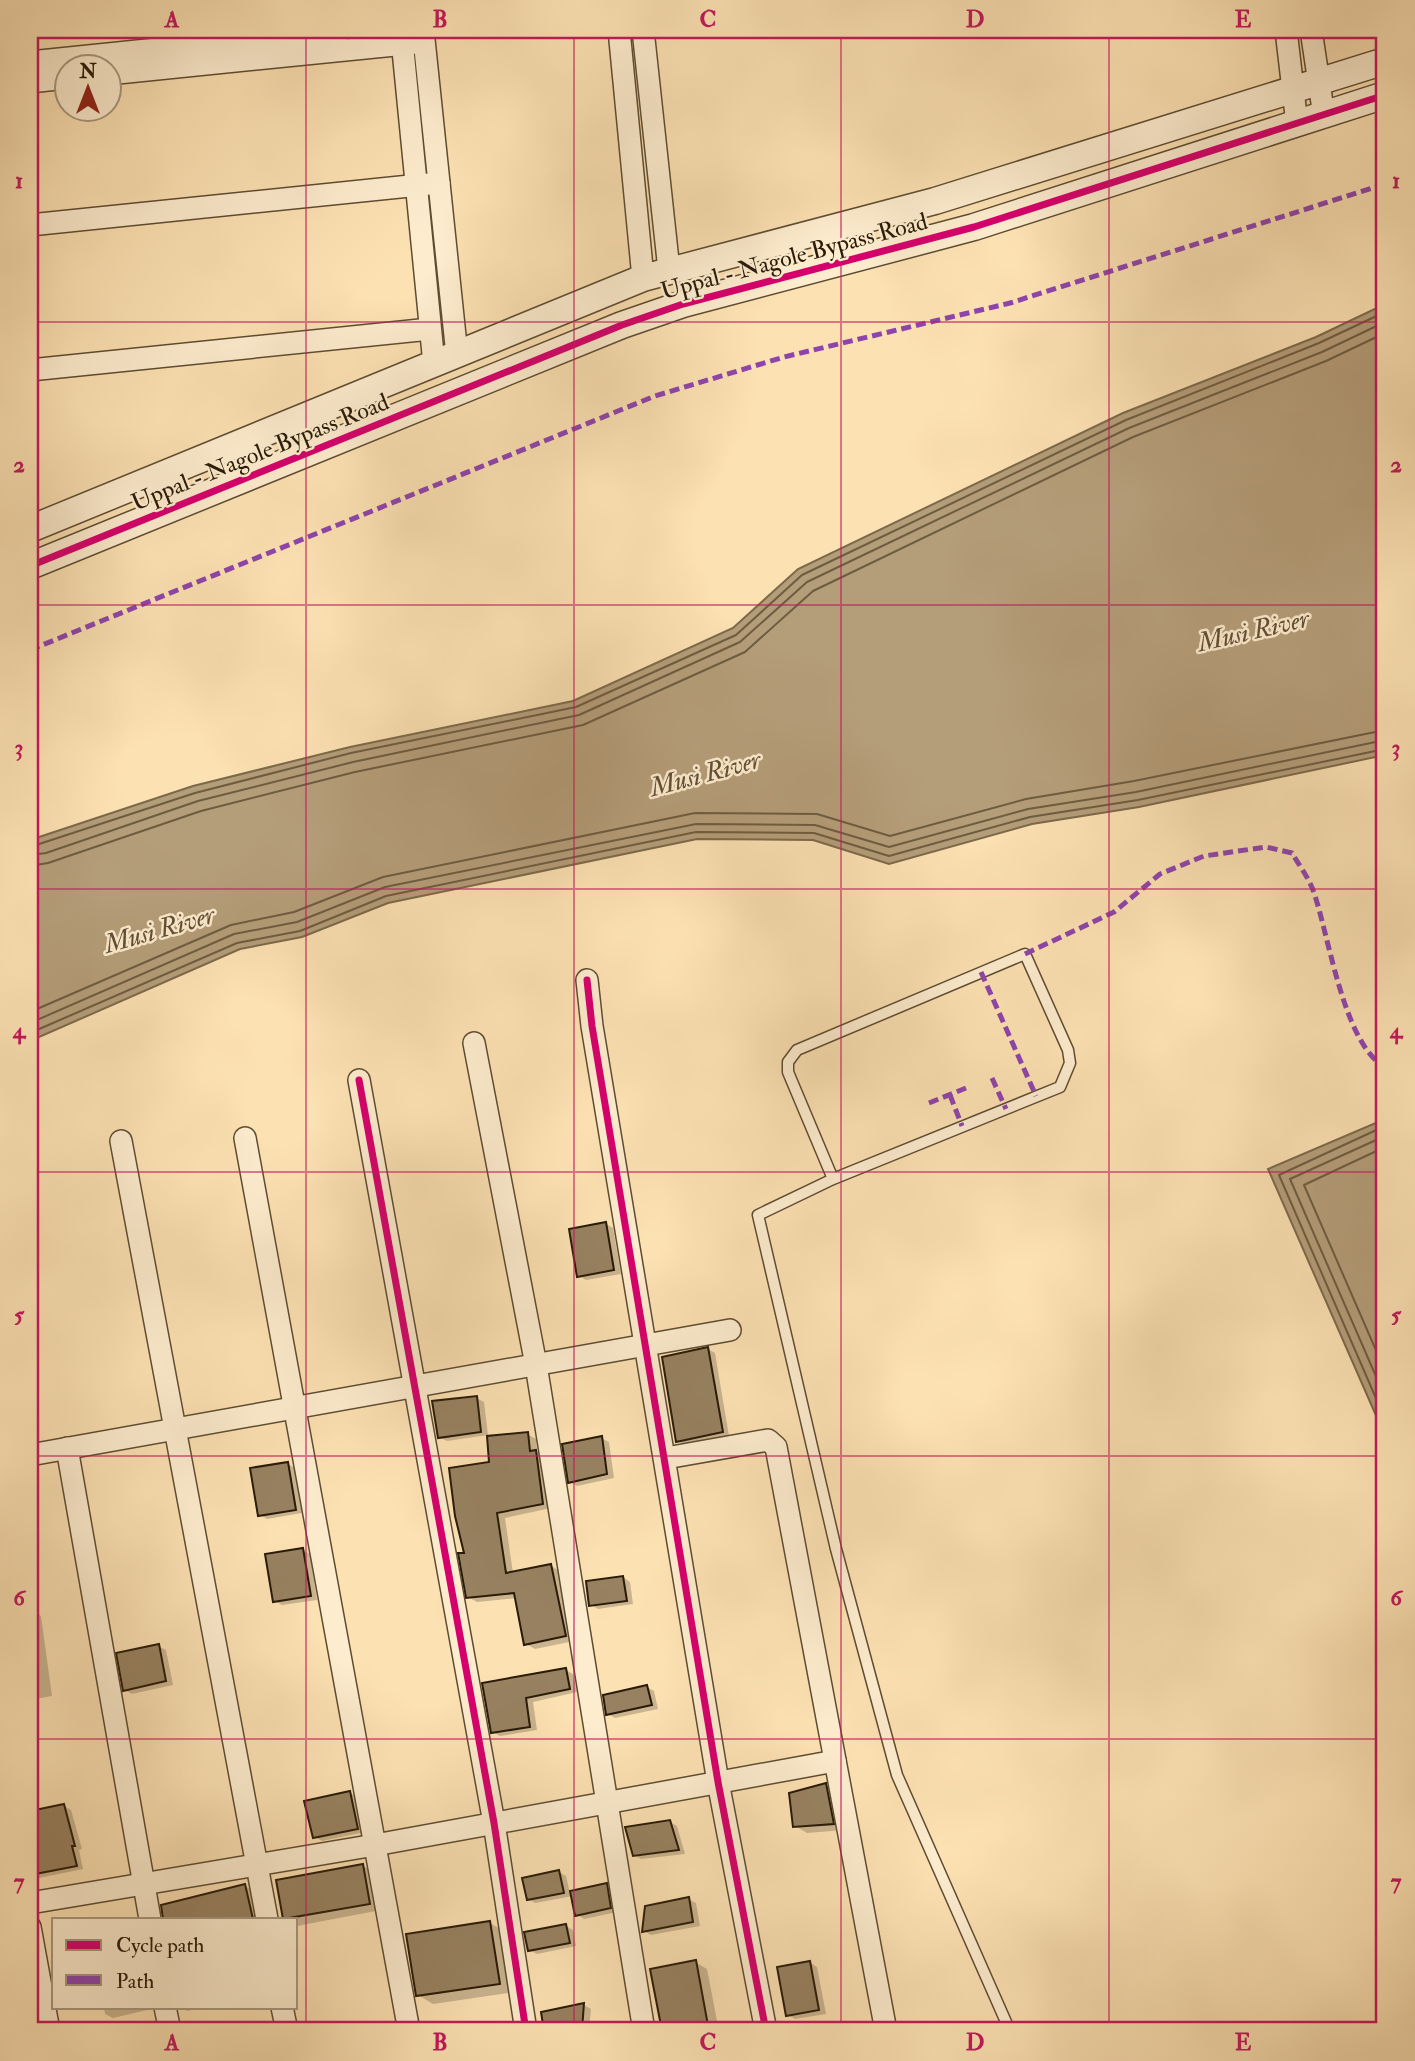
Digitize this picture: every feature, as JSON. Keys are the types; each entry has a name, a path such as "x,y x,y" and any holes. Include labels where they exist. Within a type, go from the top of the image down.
{"street":[{"path":"30,62 343,30"},
{"path":"619,30 643,278"},
{"path":"643,30 669,270"},
{"path":"1286,30 1304,88 1324,116"},
{"path":"1297,124 1311,30"},
{"path":"122,72 424,36 439,183 445,359"},
{"path":"401,37 430,329 445,359"},
{"name":"Uppal - Nagole Bypass Road","path":"30,529 643,278 935,201 1385,61"},
{"path":"30,82 52,80"},
{"name":"Uppal - Nagole Bypass Road","path":"30,566 622,325 683,304 974,227 1385,95"},
{"path":"30,225 439,183"},
{"path":"30,370 430,329"},
{"path":"587,979 592,1026 719,1782 766,2031"},
{"path":"474,1043 536,1365 644,2031"},
{"path":"359,1080 494,1823 526,2031"},
{"path":"246,1138 409,2031"},
{"path":"121,1141 267,1918"},
{"path":"30,1455 730,1330"},
{"path":"666,1458 768,1440 776,1447 886,2031"},
{"path":"66,1448 150,1918"},
{"path":"30,1903 375,1845 835,1761"},
{"path":"30,1927 49,2031"},
{"path":"166,2008 170,2031"},
{"path":"282,2008 287,2031"}],"lane":[{"path":"833,1180 788,1072 791,1056 797,1050 1025,954 1068,1050 1070,1063 1060,1087 833,1180 758,1215 836,1549 897,1776 1010,2031"}],"water":[{"name":"Musi River","path":"1385,304 1385,755 1139,807 1032,824 889,864 813,840 697,839 388,903 302,937 240,949 30,1041 30,840 193,786 350,747 573,701 733,628 798,569 1123,413 1316,337"},
{"path":"1385,1119 1385,1436 1268,1169"}],"building":[{"path":"606,1222 614,1270 577,1277 569,1229"},
{"path":"708,1347 723,1432 676,1442 662,1357"},
{"path":"477,1396 481,1432 438,1438 432,1401"},
{"path":"528,1432 530,1451 536,1450 543,1504 497,1513 506,1573 551,1564 566,1636 524,1645 514,1593 466,1598 458,1553 464,1553 455,1516 449,1468 489,1462 487,1436"},
{"path":"602,1436 607,1474 568,1483 562,1444"},
{"path":"288,1462 296,1510 258,1516 250,1468"},
{"path":"303,1548 311,1596 273,1602 265,1554"},
{"path":"623,1576 627,1601 589,1606 586,1581"},
{"path":"159,1644 166,1681 123,1691 116,1653"},
{"path":"566,1668 570,1689 526,1698 530,1727 491,1733 482,1683"},
{"path":"647,1685 652,1705 606,1715 603,1695"},
{"path":"826,1783 834,1824 793,1827 789,1793"},
{"path":"350,1791 358,1829 313,1838 304,1801"},
{"path":"64,1804 75,1846 72,1846 77,1866 30,1875 30,1811"},
{"path":"670,1820 679,1850 633,1856 625,1827"},
{"path":"363,1864 370,1904 283,1918 276,1880"},
{"path":"559,1870 564,1893 527,1900 522,1878"},
{"path":"607,1883 611,1908 575,1916 570,1891"},
{"path":"245,1884 253,1918 163,1918 161,1905"},
{"path":"689,1897 693,1922 642,1932 645,1906"},
{"path":"490,1921 500,1984 416,1996 406,1934"},
{"path":"566,1924 570,1943 528,1951 524,1932"},
{"path":"696,1960 709,2031 662,2031 650,1969"},
{"path":"810,1961 819,2010 786,2016 777,1967"},
{"path":"584,2003 582,2030 544,2031 541,2012"}],"marked path":[{"path":"30,650 655,396 784,357 1010,303 1385,184"},
{"path":"1025,954 1114,912 1160,874 1204,856 1266,847 1292,853 1313,890 1339,986 1358,1036 1371,1055 1385,1067"},
{"path":"981,972 1036,1096"},
{"path":"992,1078 1006,1109"},
{"path":"929,1103 966,1088"},
{"path":"950,1095 962,1126"}],"cycle path":[{"path":"30,566 622,325 683,304 974,227 1385,95"},
{"path":"587,980 592,1026 718,1782 766,2031"},
{"path":"359,1080 494,1823 526,2031"}]}
